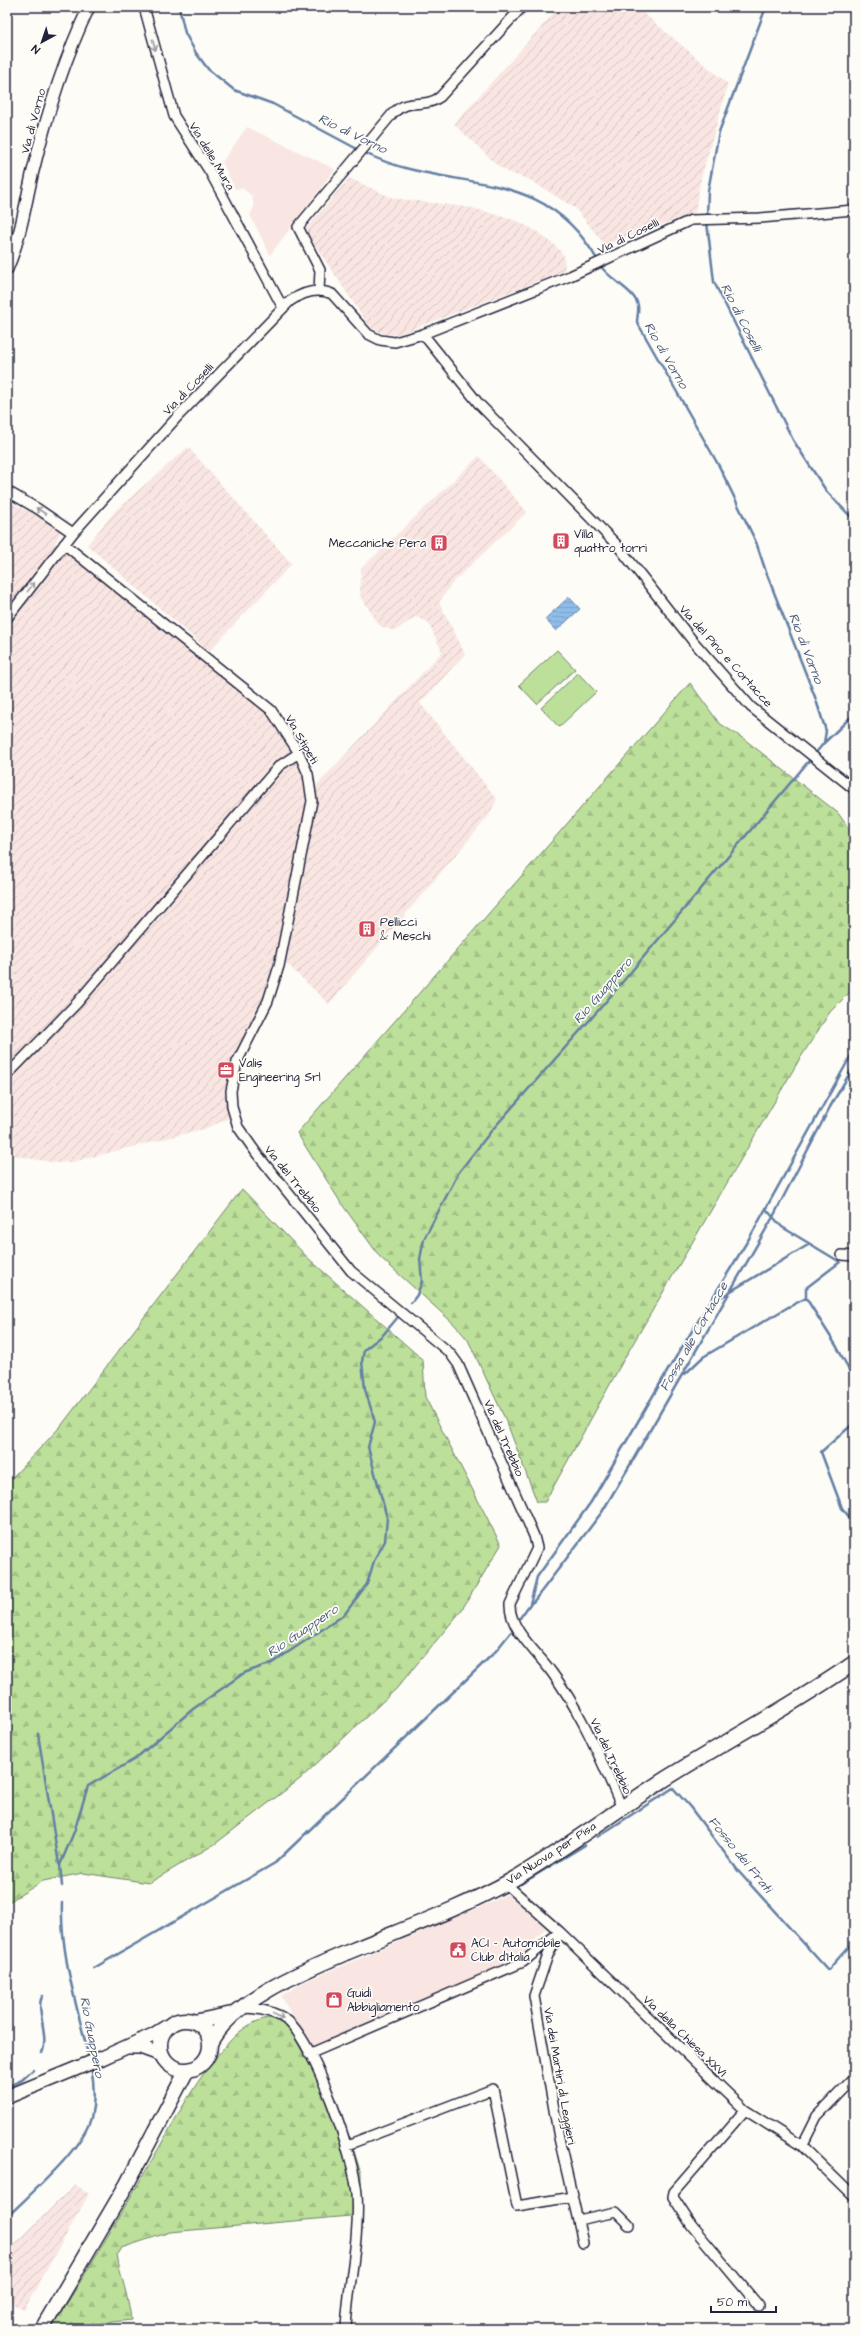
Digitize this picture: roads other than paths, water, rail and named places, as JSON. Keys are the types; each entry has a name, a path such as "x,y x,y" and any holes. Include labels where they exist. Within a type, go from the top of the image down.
{"main road":[{"name":"Via Nuova per Pisa","path":"237,2011 316,1966 479,1897 505,1883 854,1663"},
{"path":"7,2097 125,2048 179,2020 194,2022 237,2011"},
{"path":"125,2048 135,2046 164,2059 175,2068 187,2070 198,2067 205,2060 210,2043 216,2032 237,2011"},
{"path":"194,2022 205,2030 210,2043"},
{"path":"166,2027 160,2038 171,2085 167,2108"},
{"path":"42,2329 128,2184 187,2070"}],"street":[{"name":"Via di Vorno","path":"7,269 16,247 32,175 58,83 74,37 89,7"},
{"name":"Via delle Mura","path":"144,7 174,116 210,172 283,308"},
{"path":"319,291 320,270 298,227 400,106 434,101 440,97 522,7"},
{"name":"Via di Coselli","path":"7,618 73,533 179,415 283,308 300,294 319,291 332,294 360,327 374,338 395,342 423,334 589,268 691,220 760,218 854,210"},
{"name":"Via del Pino e Cortacce","path":"423,334 479,404 586,511 644,576 692,640 751,707 854,790"},
{"path":"7,491 38,509 73,533"},
{"name":"Via Stipeti","path":"64,544 270,710 299,753 308,774 312,801 279,966 268,1001 237,1062 234,1074 231,1091 232,1107 238,1127"},
{"path":"7,1075 77,1003 279,766 299,753"},
{"name":"Via del Trebbio","path":"238,1127 257,1154 351,1272 450,1354 458,1364 534,1536 537,1548 510,1604 510,1613 516,1625 551,1672 586,1727 622,1808"},
{"path":"842,1255 854,1256"},
{"name":"Via della Chiesa XXVI","path":"505,1883 560,1932 745,2110 802,2146 854,2197"},
{"path":"309,2054 523,1962 560,1932"},
{"name":"Via dei Martiri di Leggieri","path":"560,1932 548,1955 534,1996 539,2033 572,2197 583,2243"},
{"path":"237,2011 256,2008 281,2017 295,2029 327,2092 347,2145 354,2170 357,2229 346,2329"},
{"path":"802,2146 817,2116 854,2078"},
{"path":"347,2145 493,2089 517,2206 572,2197"},
{"path":"745,2110 674,2192 673,2197 692,2226 759,2306"},
{"path":"578,2220 616,2212 629,2225"}],"water":[{"path":"569,597 580,609 556,631 545,619"}],"waterway":[{"name":"Rio di Vorno","path":"179,7 185,33 196,53 208,69 234,90 273,104 359,150"},
{"name":"Rio di Coselli","path":"707,217 708,191 719,132 766,7"},
{"name":"Rio di Vorno","path":"363,152 395,165 492,185 522,194 550,208 575,229 598,261"},
{"name":"Rio di Coselli","path":"707,222 714,282 793,440 827,492 854,520"},
{"name":"Rio di Vorno","path":"600,265 609,275 628,291 636,301 638,308 637,322 719,466 756,542 766,572 815,697 826,731 824,743"},
{"name":"Rio Guappero","path":"411,1303 417,1295 422,1281 420,1259 424,1239 459,1172 492,1130 603,1005 824,743 854,714"},
{"path":"520,1618 530,1604 537,1577 591,1502 668,1370 750,1237 854,1050"},
{"name":"Fossa alle Cortacce","path":"530,1604 534,1601 602,1512 773,1217 830,1107 854,1066"},
{"path":"765,1208 782,1227 840,1262 806,1288 806,1298 837,1347 854,1379"},
{"path":"711,1303 808,1245"},
{"path":"789,1307 806,1298"},
{"path":"685,1374 703,1357 790,1306"},
{"name":"Rio Guappero","path":"62,1886 60,1865 74,1832 88,1786 135,1759 193,1709 244,1673 272,1663 344,1615 367,1584 374,1561 385,1541 387,1518 368,1447 375,1422 365,1389 362,1362 364,1350 383,1335 398,1317"},
{"path":"854,1423 821,1452 842,1508 854,1523"},
{"path":"94,1968 275,1863 495,1652 511,1632"},
{"path":"38,1734 59,1864"},
{"name":"Fosso dei Frati","path":"597,1837 673,1788 690,1807 739,1872 828,1970 854,1941"},
{"name":"Fosso dei Frati","path":"521,1884 585,1845"},
{"name":"Rio Guappero","path":"62,1903 62,1923 67,1962 89,2059"},
{"path":"42,2053 44,2038 40,2006 43,1996"},
{"name":"Fosso dei Frati","path":"92,2070 111,2061"},
{"name":"Rio Guappero","path":"7,2217 42,2184 67,2157 86,2130 91,2118 94,2099 91,2066"},
{"path":"7,2087 22,2080 33,2070"}],"place":[{"name":"Villa quattro torri","path":"561,541"},
{"name":"Meccaniche Pera","path":"439,543"},
{"name":"Pellicci & Meschi","path":"367,929"},
{"name":"Valis Engineering Srl","path":"226,1070"},
{"name":"ACI - Automobile Club d'Italia","path":"458,1950"},
{"name":"Guidi Abbigliamento","path":"334,2000"}]}
